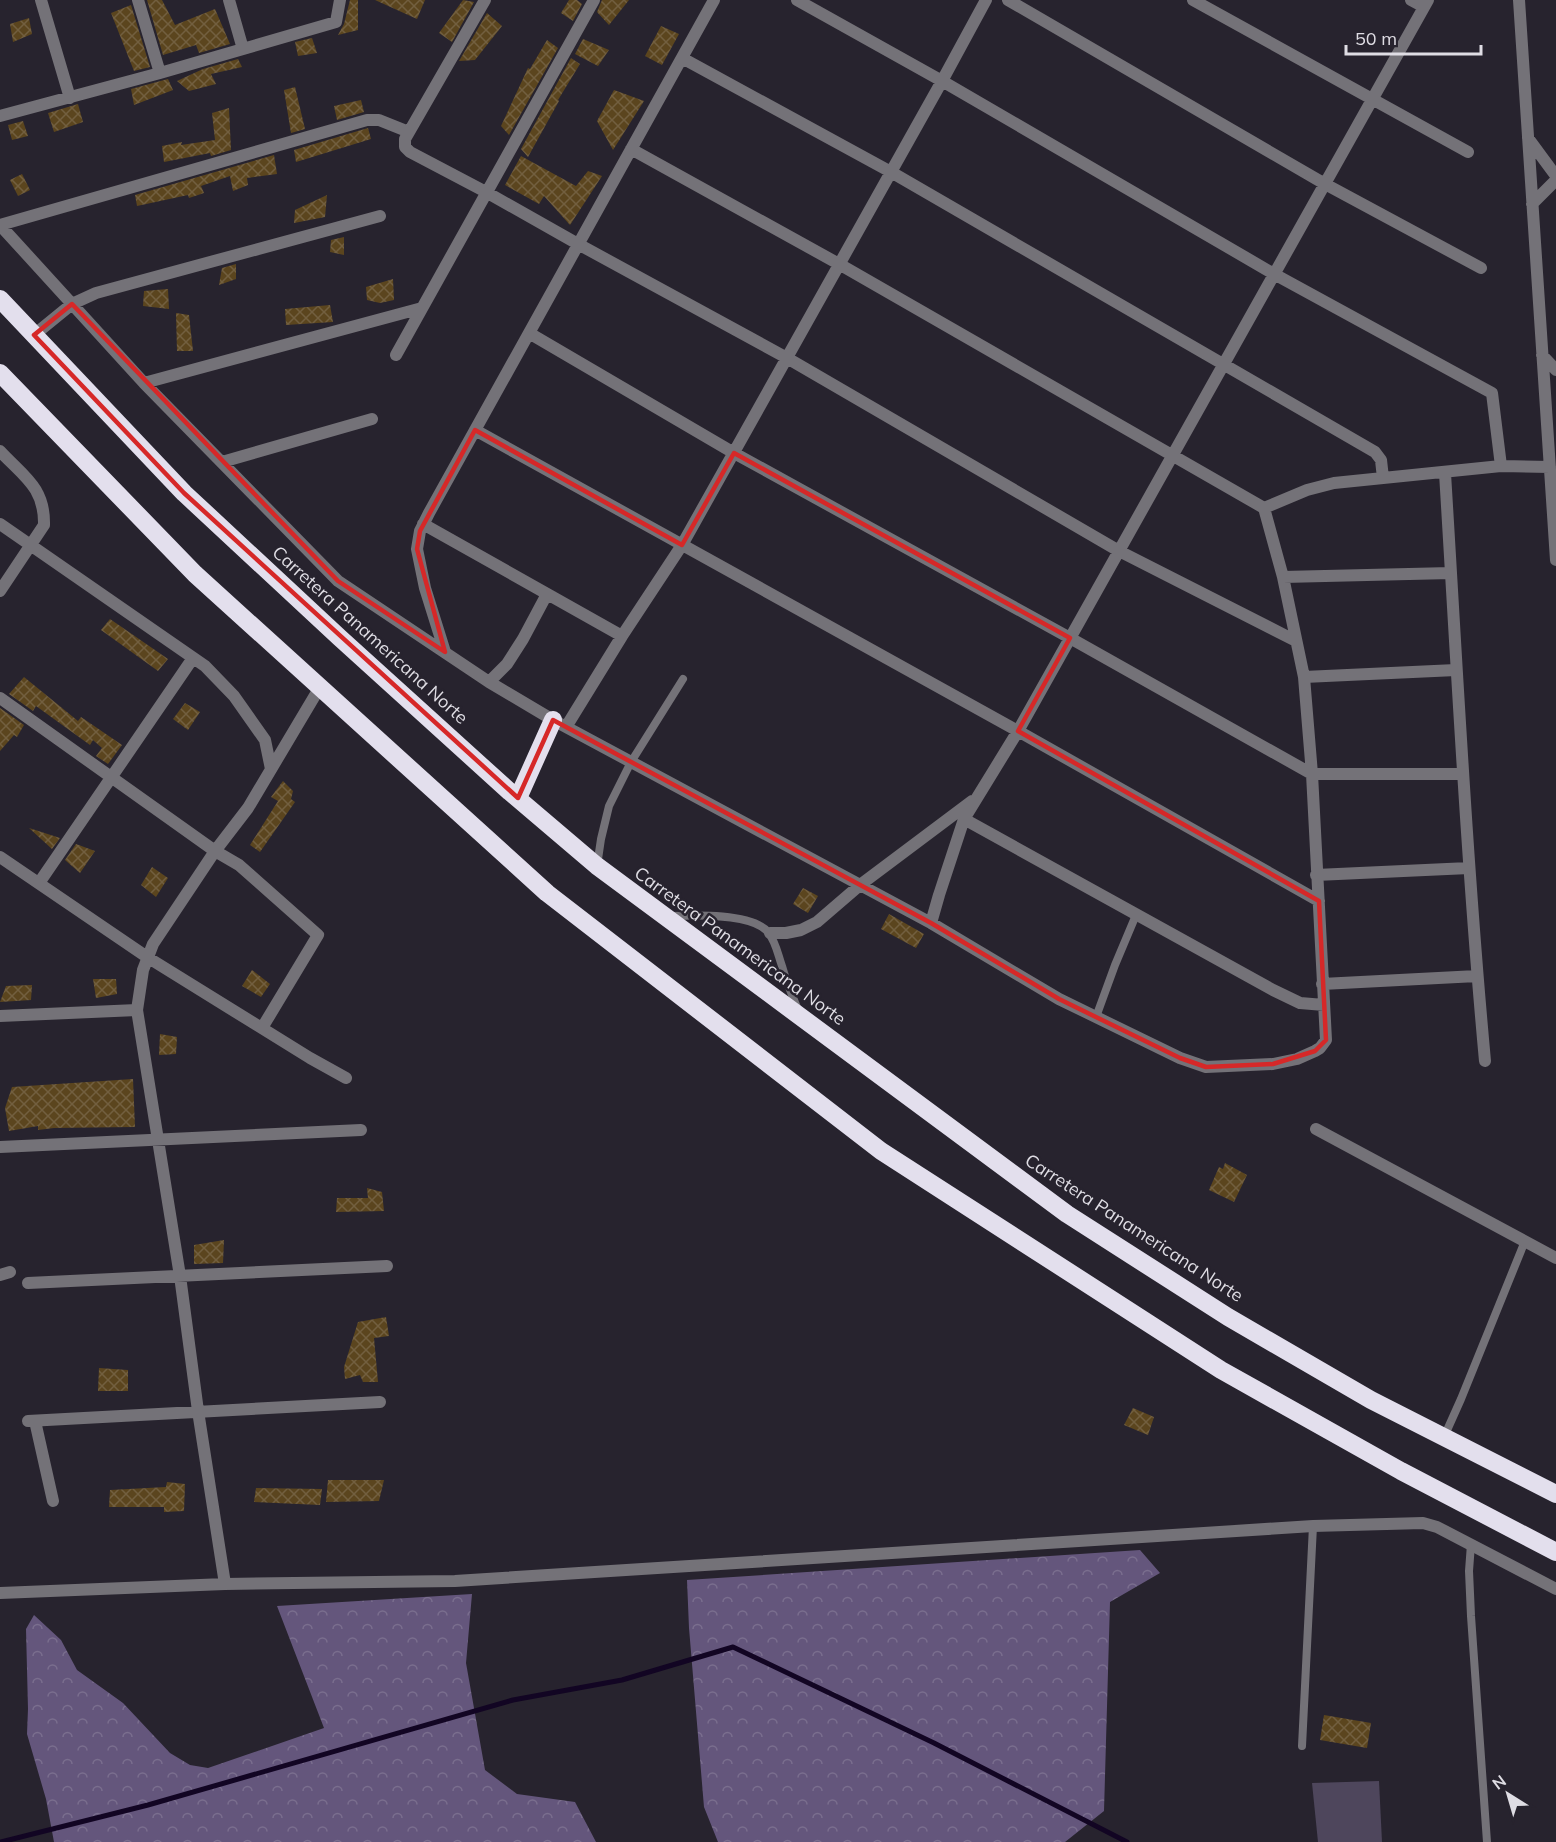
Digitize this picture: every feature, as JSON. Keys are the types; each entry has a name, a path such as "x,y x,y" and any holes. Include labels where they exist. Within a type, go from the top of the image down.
{"highway":[{"name":"Carretera Panamericana Norte","path":"0,299 184,494 340,638 597,866 1067,1214 1228,1317 1371,1400 1556,1494"},
{"path":"0,373 195,574 547,893 880,1151 1221,1370 1401,1471 1556,1552"},
{"path":"518,798 559,723"}],"street":[{"path":"41,0 69,98"},
{"path":"138,0 160,73"},
{"path":"229,0 243,49"},
{"path":"0,116 336,22 340,0"},
{"path":"485,0 405,139 405,147 410,152 787,358 1119,551 1296,641"},
{"path":"396,355 594,0"},
{"path":"445,652 425,588 417,549 423,524 714,0"},
{"path":"797,0 942,81 1274,274 1492,393 1501,466"},
{"path":"559,723 622,636 682,545 986,0"},
{"path":"1008,0 1325,184 1481,268"},
{"path":"1193,0 1468,152"},
{"path":"931,923 964,819 1071,638 1426,4 1411,0"},
{"path":"1519,0 1556,560"},
{"path":"682,58 891,172 1375,452 1381,460 1383,478"},
{"path":"409,132 379,120 367,120 0,225 144,383 338,581 489,682 559,723 931,923 1059,999 1180,1058 1206,1067 1273,1064 1297,1059 1320,1048 1326,1040 1312,774 1304,677 1283,577 1264,508 839,264 631,149"},
{"path":"1528,137 1556,178 1532,204"},
{"path":"34,335 72,304 118,286 380,216"},
{"path":"144,383 422,308"},
{"path":"529,333 734,453 1071,638 1312,774 1463,774"},
{"path":"1542,355 1556,370"},
{"path":"222,462 372,418"},
{"path":"475,429 1319,901"},
{"path":"0,451 34,485 43,503 44,525 0,591"},
{"path":"1264,508 1307,490 1334,483 1501,466 1550,467"},
{"path":"1445,473 1469,868 1485,1061"},
{"path":"0,524 193,658 220,680 247,713 265,740 271,769"},
{"path":"423,524 622,636"},
{"path":"1283,577 1451,573"},
{"path":"489,682 507,664 547,594"},
{"path":"39,883 193,658"},
{"path":"1304,677 1456,670"},
{"path":"225,1584 180,1276 137,1010 143,970 160,932 215,851 248,808 320,687"},
{"path":"0,698 239,866 318,935 262,1028"},
{"path":"770,933 786,933 809,926 978,797"},
{"path":"964,819 1273,990 1300,1003 1324,1005"},
{"path":"0,857 147,957 346,1078"},
{"path":"1316,875 1469,868"},
{"path":"1322,984 1477,976"},
{"path":"0,1016 137,1010"},
{"path":"1316,1129 1556,1257"},
{"path":"0,1147 361,1130"},
{"path":"28,1283 387,1266"},
{"path":"53,1501 32,1421 380,1402"},
{"path":"0,1593 225,1584 455,1581 1313,1526 1423,1523 1437,1527 1556,1589"}],"lane":[{"path":"597,866 600,839 609,806 631,762 683,679"},
{"path":"664,916 694,915 745,919 760,924 770,933 777,948 781,966 800,1017"},
{"path":"1096,1017 1136,915"},
{"path":"1444,1437 1525,1241"},
{"path":"1302,1746 1313,1526"},
{"path":"1471,1544 1469,1571 1471,1616 1487,1842"}],"highlighted area":[{"path":"72,304 338,581 445,652 417,549 420,531 475,430 682,545 734,453 1070,638 1018,731 1319,901 1326,1040 1315,1051 1273,1064 1206,1067 1180,1058 1059,999 931,923 553,720 518,798 184,493 34,335"}],"green space":[{"path":"1140,1550 1160,1573 1110,1602 1104,1811 1065,1842 718,1842 704,1807 687,1580"},
{"path":"472,1594 466,1663 485,1770 517,1794 575,1802 596,1842 54,1842 46,1799 27,1734 26,1629 34,1615 61,1640 77,1670 123,1703 170,1753 190,1765 208,1768 324,1728 277,1606"}],"shaded area":[{"path":"1379,1781 1382,1842 1318,1842 1312,1783"}],"building":[{"path":"147,0 162,0 175,25 215,9 230,44 199,53 196,45 163,55"},
{"path":"350,0 358,0 358,30 338,35 344,24"},
{"path":"375,0 425,0 417,19"},
{"path":"463,0 474,2 452,42 439,33"},
{"path":"569,0 577,0 582,4 573,21 561,13"},
{"path":"602,0 629,0 609,25 597,12"},
{"path":"131,5 150,67 134,71 111,13"},
{"path":"487,13 502,26 475,60 459,61"},
{"path":"29,18 32,34 13,42 10,24"},
{"path":"661,26 679,34 662,65 645,56"},
{"path":"312,38 317,53 298,56 295,42"},
{"path":"583,39 609,50 598,66 575,54"},
{"path":"547,40 558,48 509,135 501,126 528,68 530,69"},
{"path":"571,58 580,64 528,157 521,149"},
{"path":"238,59 242,67 211,74 216,84 189,91 177,81 203,69"},
{"path":"168,79 173,90 134,105 131,89"},
{"path":"295,87 305,129 291,133 284,90"},
{"path":"614,90 644,101 613,150 597,121"},
{"path":"361,100 364,112 337,120 334,106"},
{"path":"78,104 83,122 54,132 48,113"},
{"path":"229,108 231,150 211,156 210,153 164,162 162,146 215,140 212,113"},
{"path":"23,121 28,136 12,140 8,125"},
{"path":"368,128 371,139 296,162 294,150"},
{"path":"274,155 277,174 247,178 248,185 233,191 230,176 201,186 204,193 189,198 188,195 137,206 135,195"},
{"path":"521,156 576,186 588,171 602,176 570,225 544,196 539,204 505,185"},
{"path":"22,174 30,190 18,196 10,180"},
{"path":"327,195 325,217 294,223 295,210"},
{"path":"344,237 344,255 330,252 331,240"},
{"path":"236,264 236,279 219,285 222,268"},
{"path":"393,279 394,300 380,303 367,300 366,287"},
{"path":"168,289 169,309 143,306 144,291"},
{"path":"330,305 333,322 286,325 285,309"},
{"path":"176,313 189,315 193,351 177,351"},
{"path":"110,619 168,659 158,671 101,630"},
{"path":"24,677 78,721 81,717 122,745 108,764 96,756 102,748 93,740 90,745 36,706 33,711 9,694"},
{"path":"185,703 200,712 188,730 173,719"},
{"path":"0,708 24,725 17,737 14,735 0,751"},
{"path":"283,781 293,791 291,799 295,802 260,852 250,845 278,801 271,797"},
{"path":"29,828 60,838 52,849"},
{"path":"76,844 95,851 80,873 65,860"},
{"path":"152,867 168,878 156,897 141,885"},
{"path":"803,888 818,896 808,913 793,904"},
{"path":"889,914 924,934 916,948 881,929"},
{"path":"252,970 270,984 261,997 242,986"},
{"path":"93,979 116,979 117,994 96,998"},
{"path":"32,985 31,1000 0,1002 6,986"},
{"path":"160,1034 177,1037 176,1054 159,1055"},
{"path":"133,1079 135,1127 38,1130 38,1126 9,1131 5,1108 12,1087"},
{"path":"1225,1163 1247,1175 1234,1202 1209,1190 1219,1167 1223,1169"},
{"path":"367,1188 382,1192 384,1211 336,1212 337,1198 368,1198"},
{"path":"224,1240 223,1263 194,1264 194,1245"},
{"path":"386,1317 389,1336 374,1338 378,1382 363,1382 360,1375 345,1379 344,1367 358,1322"},
{"path":"99,1368 128,1370 128,1391 98,1391"},
{"path":"1133,1408 1154,1417 1148,1435 1124,1425"},
{"path":"328,1480 384,1480 379,1501 326,1502"},
{"path":"167,1482 185,1484 184,1511 164,1512 164,1507 109,1507 110,1490 166,1487"},
{"path":"256,1488 322,1489 320,1505 254,1502"},
{"path":"1324,1715 1371,1723 1367,1748 1320,1740"}],"waterway":[{"path":"1,1842 148,1805 513,1700 622,1680 733,1647 934,1743 1127,1842"}]}
